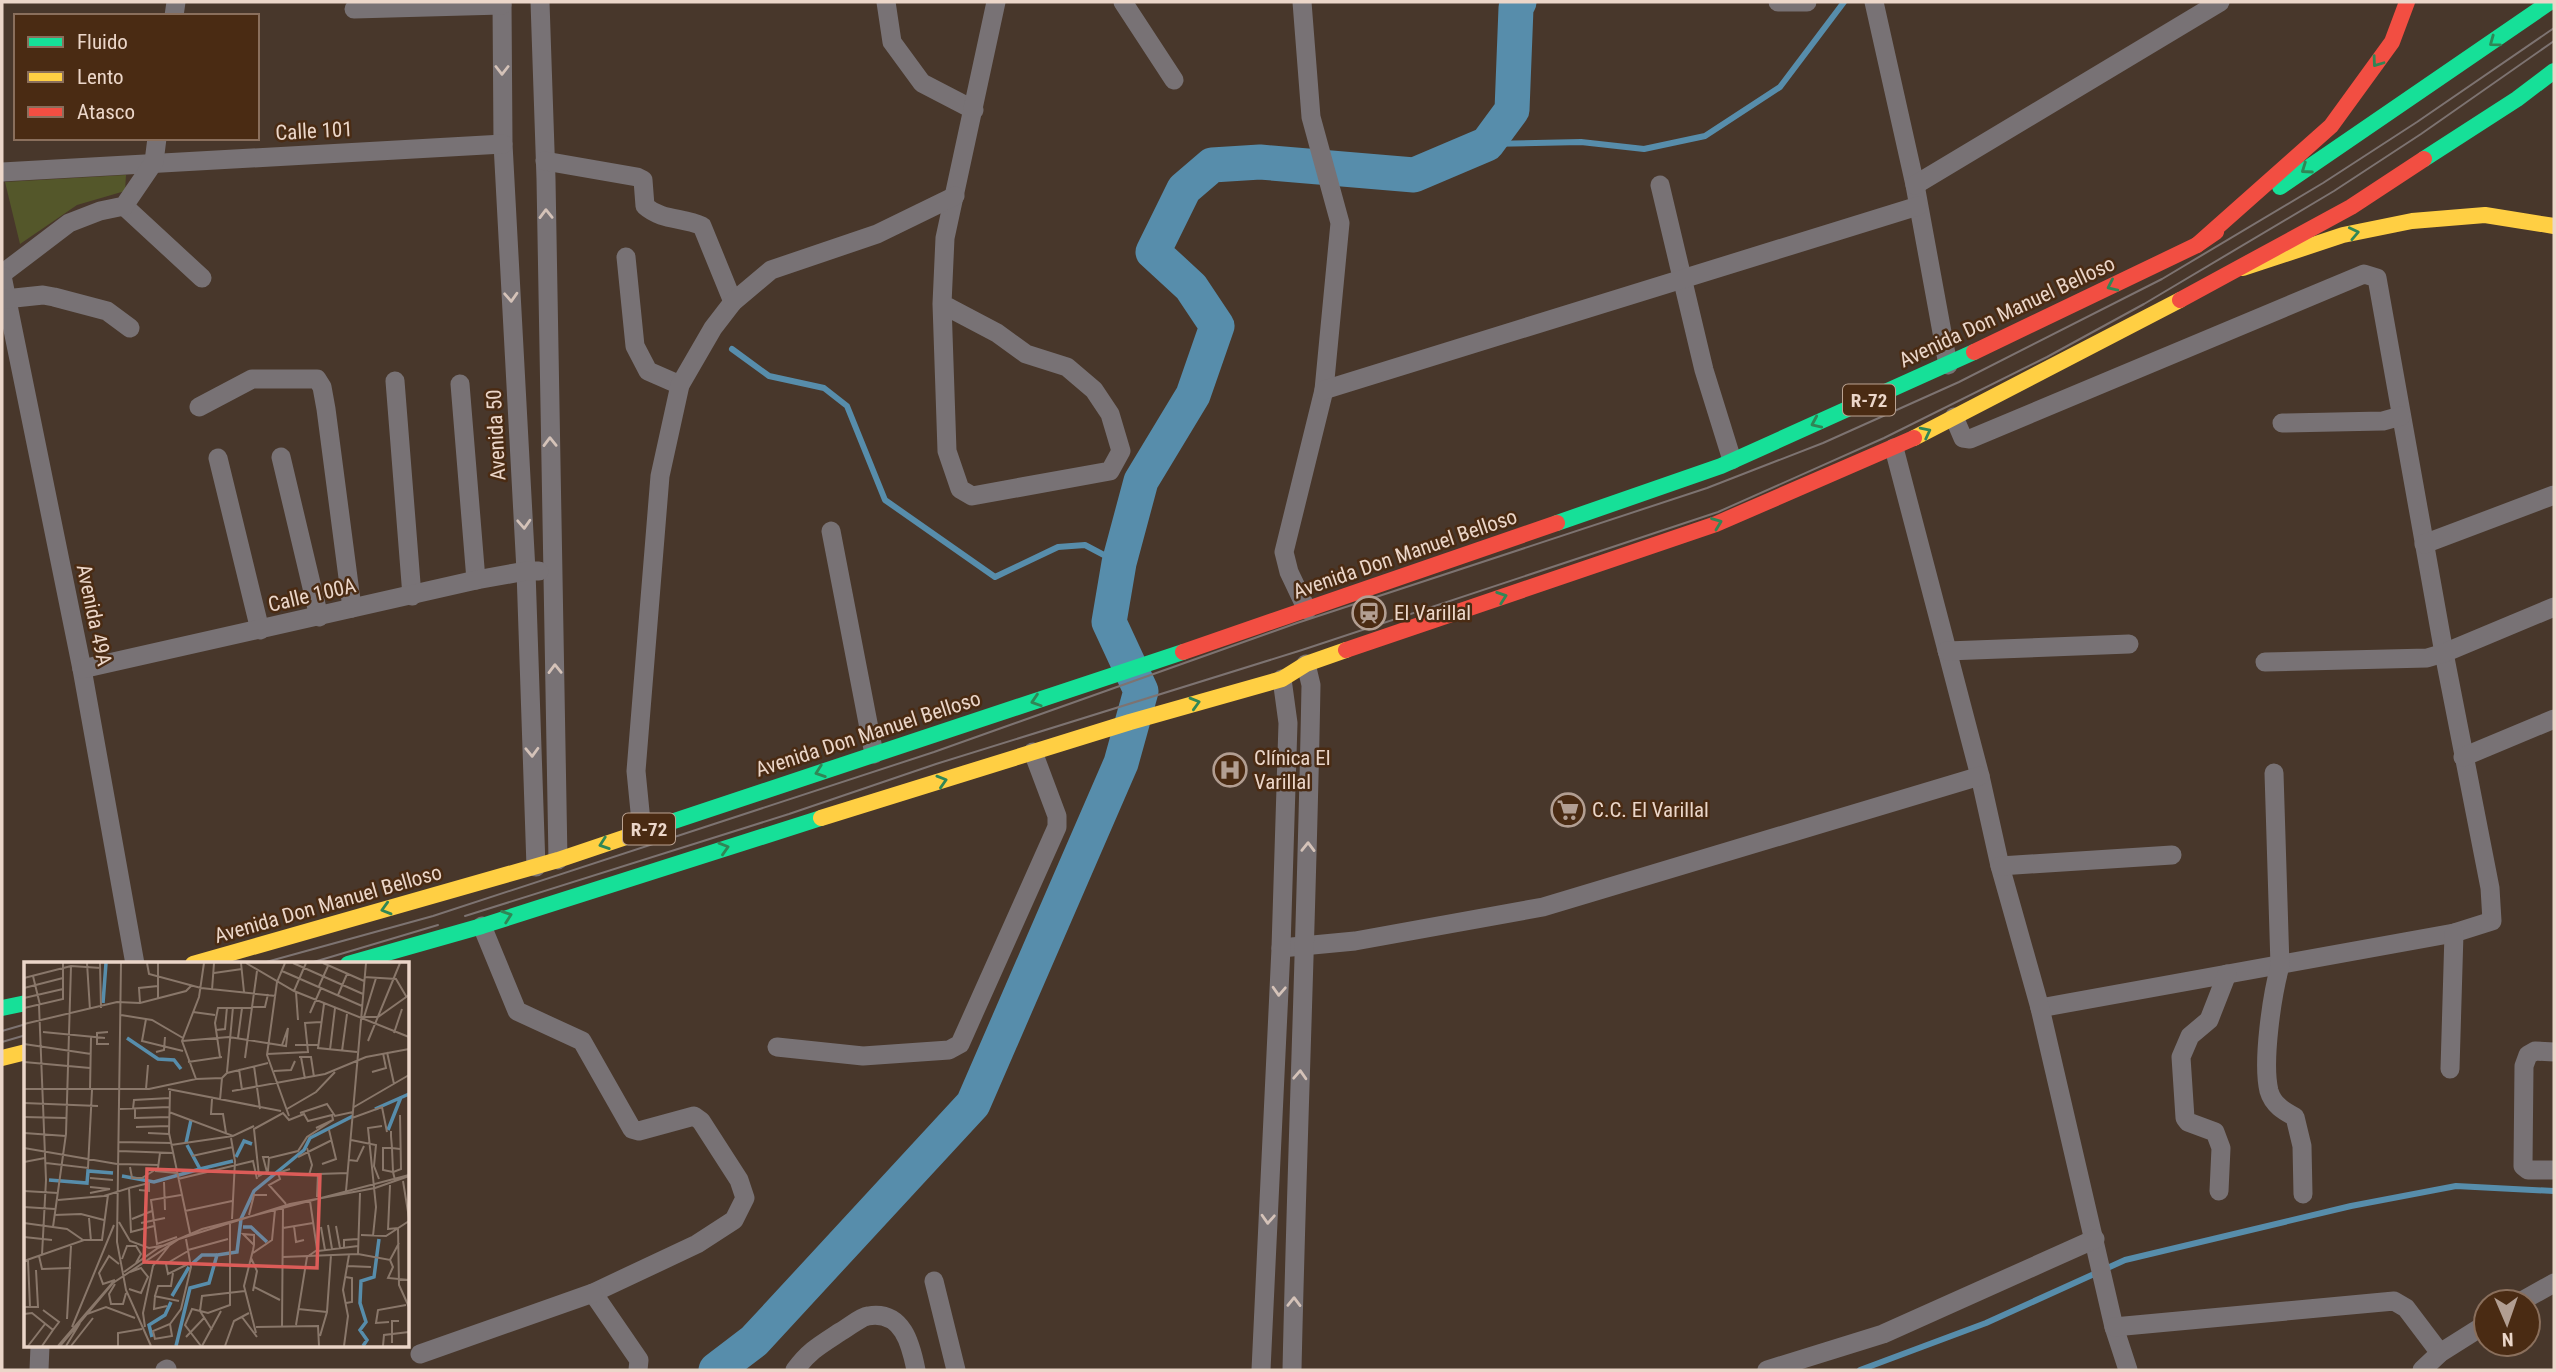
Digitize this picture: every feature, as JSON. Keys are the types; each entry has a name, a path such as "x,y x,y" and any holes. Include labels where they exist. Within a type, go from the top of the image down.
{"main road":[{"path":"2197,245 2331,126 2392,42 2407,2"},
{"name":"Avenida Don Manuel Belloso","path":"200,962 558,860 1307,610 1732,460 1948,365 2197,245 2550,2"},
{"name":"R-72","path":"355,962 482,926 516,913 1130,722 1282,679 1306,664 1716,524 1894,447 2242,268 2351,207 2516,99 2554,71"},
{"path":"2242,268 2343,235 2412,221 2485,215 2554,226"},
{"path":"2,1008 24,1003"},
{"path":"2,1058 24,1052"}],"street":[{"path":"540,2 558,860"},
{"path":"886,2 892,42 922,83 974,110"},
{"path":"942,304 997,333 1027,354 1067,367 1094,390 1110,414 1121,451 1110,471 972,496 960,489 947,451 942,304 945,238 996,2"},
{"path":"1123,2 1174,80"},
{"path":"1302,2 1311,117 1340,223 1324,390 1284,552 1289,572 1307,610"},
{"path":"1778,2 1807,2"},
{"path":"1874,2 1915,185 1948,365"},
{"path":"1915,185 2220,2"},
{"path":"354,9 502,3"},
{"name":"Avenida 50","path":"502,3 503,144 526,571 536,867"},
{"path":"2,275 69,223 100,211 124,206 154,162 157,140"},
{"name":"Calle 101","path":"2,172 503,144"},
{"path":"545,161 643,180 645,206 657,216 694,222 702,226 733,302"},
{"path":"1660,185 1704,370 1732,460"},
{"path":"642,832 636,771 660,476 680,385 713,328 733,302 771,270 877,234 955,196"},
{"path":"124,206 202,278"},
{"path":"1324,390 1918,206"},
{"path":"626,257 635,346 648,371 680,385"},
{"path":"1954,417 1964,438 1970,439 2364,274 2377,278 2463,757 2490,888 2492,921 2454,933 2040,1008"},
{"name":"Avenida 49A","path":"2,275 82,669 135,962"},
{"path":"5,299 43,295 54,297 107,312 131,328"},
{"path":"199,407 252,379 317,379 322,387 326,409 352,608"},
{"path":"395,382 412,596"},
{"path":"460,384 476,580"},
{"path":"2282,423 2383,421 2401,416"},
{"path":"1894,447 1980,776 2000,866 2040,1008 2114,1327 2128,1370"},
{"path":"281,457 319,617"},
{"path":"218,458 260,630"},
{"path":"2424,544 2554,495"},
{"path":"831,531 874,754"},
{"name":"Calle 100A","path":"82,669 476,580 526,571 553,571"},
{"path":"2265,662 2427,658 2554,607"},
{"path":"1947,652 2129,643"},
{"path":"1292,1370 1297,1123 1306,945 1311,685 1306,664"},
{"path":"1261,1370 1289,723 1282,679"},
{"path":"2463,757 2554,719"},
{"path":"777,1047 863,1056 948,1050 960,1044 1057,827 1057,816 1033,752"},
{"path":"2274,773 2280,966 2272,997 2269,1091 2278,1107 2295,1117 2302,1146 2303,1194"},
{"path":"1281,948 1355,941 1543,907 1980,776"},
{"path":"2000,866 2172,855"},
{"path":"420,1354 593,1293 696,1244 734,1220 745,1198 739,1180 701,1121 694,1116 639,1131 632,1129 582,1041 517,1011 482,926"},
{"path":"2450,1069 2454,933"},
{"path":"2219,1191 2221,1148 2215,1132 2188,1122 2185,1118 2181,1057 2190,1036 2209,1020 2227,974"},
{"path":"2554,1052 2535,1051 2528,1055 2524,1066 2523,1166 2528,1170 2554,1171"},
{"path":"1767,1370 1883,1334 2095,1238"},
{"path":"934,1281 956,1370"},
{"path":"593,1293 639,1360 638,1370"},
{"path":"2114,1327 2394,1301 2406,1308 2440,1353"},
{"path":"794,1370 808,1352 867,1316 887,1318 899,1325 911,1343 916,1370"},
{"path":"2422,1370 2440,1353 2472,1333"},
{"path":"39,1370 40,1348"}],"green space":[{"path":"126,175 125,191 77,205 20,244 5,182"}],"waterway":[{"path":"716,1370 754,1341 973,1104 1121,763 1141,691 1109,622 1119,563 1141,481 1193,395 1217,326 1191,287 1153,252 1184,189 1212,165 1260,162 1414,175 1487,144 1512,110 1516,8 1519,2"},
{"path":"1487,144 1581,142 1644,149 1705,136 1780,87 1844,2"},
{"path":"732,349 769,376 824,388 847,406 885,500 995,577 1058,547 1085,545 1119,563"},
{"path":"1860,1370 1986,1323 2125,1260 2351,1206 2456,1186 2554,1191"}],"tram line":[{"path":"266,962 433,916 934,752 1297,623 1707,488 1823,443 1959,382 2162,279 2323,183 2554,28"},
{"path":"465,916 789,814 936,764 1302,650 1718,512 1884,438 2047,357 2144,304 2334,191 2554,41"},
{"path":"314,962 438,925"},
{"path":"2,1031 24,1025"},
{"path":"2,1042 24,1036"}],"traffic: fast":[{"path":"2280,187 2550,2"},
{"path":"2424,159 2517,99 2554,71"},
{"path":"1557,523 1721,466 1974,352"},
{"path":"647,830 1183,652"},
{"path":"355,962 482,926 821,818"},
{"path":"2,1008 24,1003"}],"traffic: slow":[{"path":"2243,268 2343,235 2412,221 2485,215 2554,226"},
{"path":"1914,438 2180,300"},
{"path":"821,818 1130,722 1282,679 1306,664 1346,650"},
{"path":"200,962 558,860 647,830"},
{"path":"2,1058 24,1052"}],"traffic: jam":[{"path":"2197,245 2331,126 2392,42 2407,2"},
{"path":"2180,300 2351,207 2424,159"},
{"path":"1974,352 2197,245 2216,232"},
{"path":"1346,650 1716,524 1914,438"},
{"path":"1183,652 1557,523"}],"place":[{"name":"El Varillal","path":"1369,613"},
{"name":"Clínica El Varillal","path":"1230,770"},
{"name":"C.C. El Varillal","path":"1568,810"}]}
